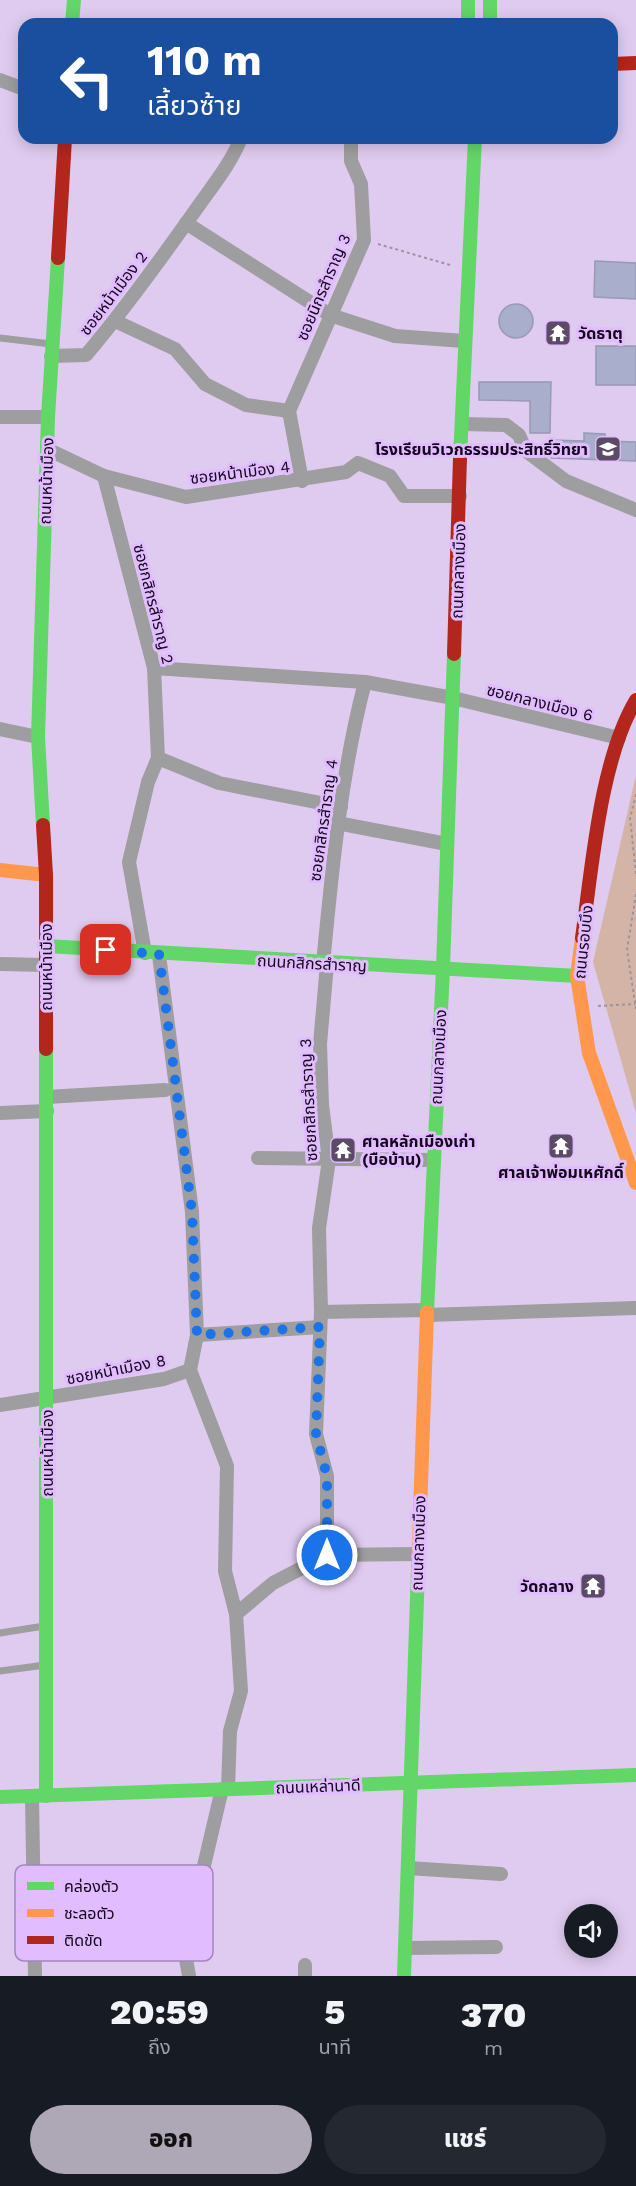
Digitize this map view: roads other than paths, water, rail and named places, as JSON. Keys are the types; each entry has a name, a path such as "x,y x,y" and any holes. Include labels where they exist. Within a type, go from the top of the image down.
{"street":[{"path":"72,18 74,0"},
{"path":"468,0 468,18"},
{"path":"490,0 490,18"},
{"path":"618,64 636,63"},
{"path":"0,80 18,87"},
{"name":"ถนนหน้าเมือง","path":"46,1796 46,875 38,736 46,449 65,144"},
{"name":"ซอยหน้าเมือง 2","path":"51,350 86,355 115,321 186,223 235,154 239,144"},
{"name":"ซอยนิกรสำราญ 3","path":"290,411 364,240 362,183 351,161 351,144"},
{"name":"ถนนกลางเมือง","path":"404,1976 432,1160 443,968 464,341 475,144"},
{"path":"186,223 330,315 395,336 464,341"},
{"path":"115,321 175,349 206,384 246,405 290,411 302,481"},
{"path":"0,417 48,417"},
{"path":"463,424 506,425 519,435 526,451 566,482 636,510"},
{"name":"ซอยหน้าเมือง 4","path":"46,449 104,476 186,496 302,481 346,472 358,463 390,476 404,496 460,496"},
{"name":"ซอยกสิกรสำราญ 2","path":"104,476 154,668 158,758 148,782 129,862 152,954 192,1212 197,1335 190,1370"},
{"name":"ซอยกลางเมือง 6","path":"154,668 365,682 453,698 619,738"},
{"name":"ซอยกสิกรสำราญ 4","path":"325,964 337,823 353,728 365,682"},
{"name":"ถนนรอบบึง","path":"636,700 622,723 600,814 577,976 589,1053 636,1183"},
{"path":"0,729 38,736"},
{"path":"158,758 219,783 341,807"},
{"path":"337,823 447,844"},
{"path":"0,870 46,875"},
{"name":"ถนนกสิกรสำราญ","path":"46,946 325,964 577,976"},
{"path":"0,964 46,965"},
{"name":"ซอยกสิกรสำราญ 3","path":"325,964 320,1044 322,1105 329,1160 319,1228 321,1312 316,1434 327,1476 327,1555"},
{"path":"0,1113 47,1104 165,1090"},
{"path":"258,1158 432,1160"},
{"path":"321,1312 427,1313 636,1308"},
{"path":"197,1335 320,1327"},
{"path":"190,1370 227,1466 225,1571 236,1614 241,1691 230,1731 225,1789 206,1865"},
{"name":"ซอยหน้าเมือง 8","path":"0,1405 47,1400 95,1389 164,1379 190,1370"},
{"path":"236,1614 273,1583 327,1555 418,1554"},
{"name":"ถนนเหล่านาดี","path":"0,1797 636,1775"},
{"path":"32,1797 33,1865"},
{"path":"408,1868 501,1874"},
{"path":"405,1948 496,1947"},
{"path":"34,1961 34,1976"},
{"path":"186,1961 189,1976"}],"lane":[{"path":"0,338 51,350"},
{"path":"0,1633 46,1626"},
{"path":"0,1671 46,1665"}],"place":[{"name":"วัดธาตุ","path":"558,333"},
{"name":"โรงเรียนวิเวกธรรมประสิทธิ์วิทยา","path":"608,449"},
{"name":"ศาลเจ้าพ่อมเหศักดิ์","path":"561,1146"},
{"name":"ศาลหลักเมืองเก่า (บือบ้าน)","path":"343,1150"},
{"name":"วัดกลาง","path":"593,1586"}]}
